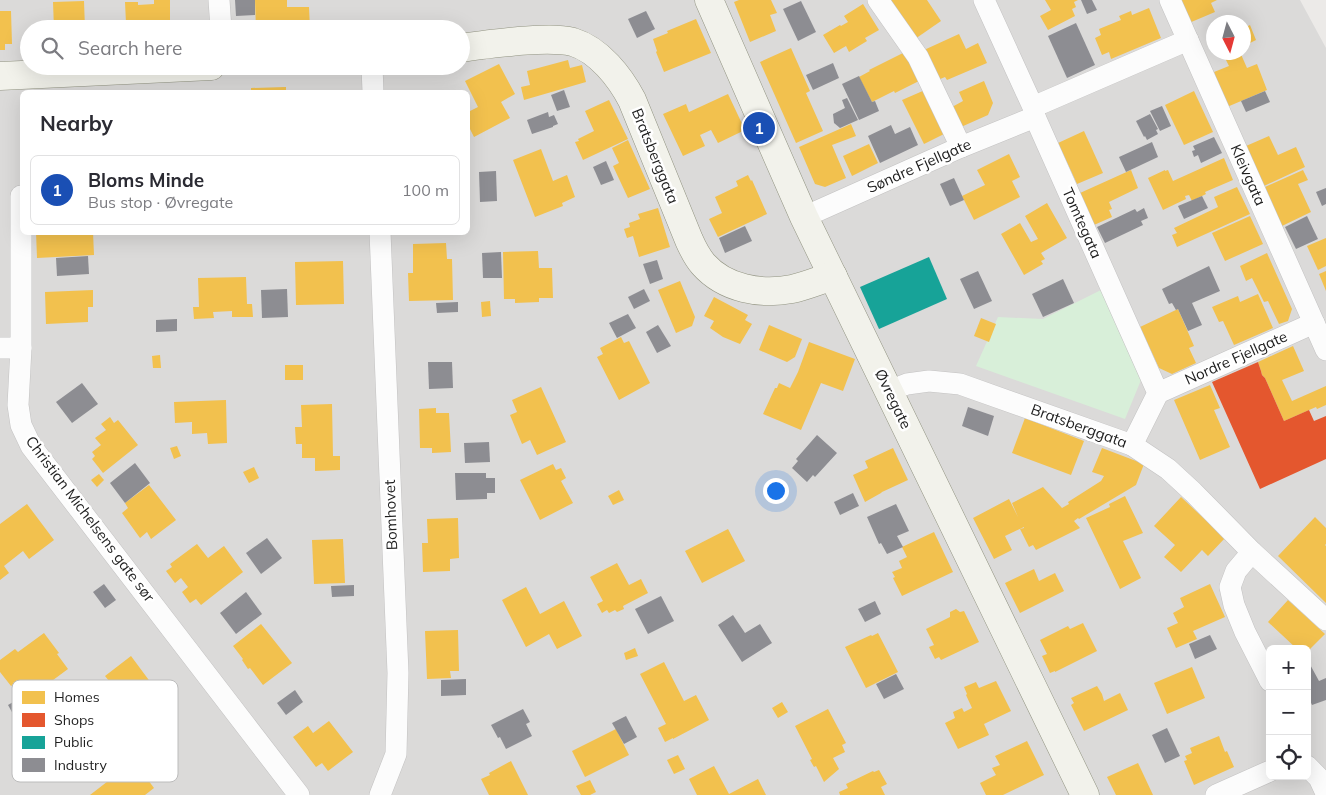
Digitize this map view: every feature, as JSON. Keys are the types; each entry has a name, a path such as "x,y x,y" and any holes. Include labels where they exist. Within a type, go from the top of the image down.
{"street":[{"path":"219,0 220,20"},
{"name":"Øvregate","path":"708,0 804,217 1085,795"},
{"path":"878,0 918,57 961,147"},
{"name":"Tomtegata","path":"984,0 1158,392"},
{"name":"Kleivgata","path":"1170,0 1326,350"},
{"name":"Bratsberggata","path":"470,47 547,39 575,43 587,49 612,70 628,92 696,255 712,273 724,281 739,288 775,291 794,289 833,276"},
{"name":"Søndre Fjellgate","path":"804,217 961,147 1188,40"},
{"path":"0,76 21,75"},
{"path":"372,75 373,90"},
{"name":"Christian Michelsens gate sør","path":"20,210 10,348 21,425 31,446 300,795"},
{"name":"Bomhovet","path":"380,235 398,673 396,754 380,795"},
{"name":"Nordre Fjellgate","path":"1158,392 1314,323"},
{"name":"Bratsberggata","path":"889,391 907,384 929,381 960,384 1132,445 1168,469 1252,552 1326,620"},
{"path":"1132,445 1158,392"},
{"path":"1252,552 1236,571 1230,587 1234,605 1245,632 1266,673"},
{"path":"1311,770 1319,778 1326,793"},
{"path":"1216,795 1266,773"}],"shaded area":[{"path":"0,0 1300,0 1326,48 1326,795 0,795"}],"green space":[{"path":"1101,290 1141,380 1125,419 976,366 998,317 1043,319"}],"building: Homes":[{"path":"154,0 170,0 170,20 126,20 125,2 138,2 138,5 154,4"},
{"path":"255,0 287,0 287,7 309,7 310,20 256,20"},
{"path":"739,0 771,0 777,13 770,15 776,31 750,42 734,2"},
{"path":"889,0 927,0 941,21 915,39"},
{"path":"1045,0 1078,0 1074,2 1076,7 1072,9 1075,16 1048,30 1040,16 1051,10"},
{"path":"1178,0 1217,0 1211,3 1215,12 1189,23"},
{"path":"84,1 85,20 54,20 53,2"},
{"path":"863,4 879,30 865,38 867,41 849,52 846,46 834,53 823,35 848,22 844,16"},
{"path":"1149,8 1161,38 1111,59 1109,52 1102,55 1095,38 1101,35 1099,29 1121,20 1119,16 1131,11 1132,15"},
{"path":"0,11 11,11 12,44 5,44 5,50 0,50"},
{"path":"696,19 711,53 664,72 653,39"},
{"path":"1251,28 1256,40 1251,42"},
{"path":"959,34 966,49 978,43 987,63 947,80 945,77 938,80 924,50"},
{"path":"791,48 810,91 806,93 823,131 796,143 760,62"},
{"path":"905,52 919,81 872,102 859,77"},
{"path":"568,60 570,68 582,65 586,82 524,100 521,87 530,85 527,71"},
{"path":"1226,60 1244,60 1247,68 1257,64 1267,90 1227,107 1214,72 1229,66"},
{"path":"499,64 515,94 501,102 510,118 474,137 470,129 470,111 478,107 465,81"},
{"path":"984,81 993,103 988,115 961,127 952,107 963,101 959,92"},
{"path":"286,87 286,90 251,90 251,88"},
{"path":"925,90 946,133 924,144 902,100"},
{"path":"1194,91 1213,132 1184,145 1165,105"},
{"path":"728,94 745,130 718,143 711,130 700,135 705,146 683,156 663,114 686,104 689,112"},
{"path":"609,100 628,139 583,160 575,142 594,131 585,111"},
{"path":"851,124 856,136 832,145 846,178 825,187 815,184 799,147"},
{"path":"1084,131 1103,173 1077,184 1058,143"},
{"path":"1269,136 1278,155 1296,147 1305,167 1264,186 1246,146"},
{"path":"628,140 650,189 628,198 613,166 619,163 612,148"},
{"path":"869,144 878,163 852,176 843,156"},
{"path":"541,149 553,181 567,175 575,197 562,203 563,206 535,217 513,160"},
{"path":"1009,154 1020,177 1012,181 1020,197 974,220 962,196 985,185 977,170"},
{"path":"1224,158 1233,180 1205,192 1206,194 1192,201 1189,195 1185,196 1186,199 1163,210 1148,178 1168,170 1173,181"},
{"path":"1131,170 1138,188 1109,202 1112,209 1109,210 1112,217 1094,225 1080,193"},
{"path":"1303,170 1308,180 1298,184 1311,212 1282,226 1265,187"},
{"path":"748,175 767,214 718,237 709,219 722,213 715,197 738,186 736,181"},
{"path":"1237,187 1250,214 1177,247 1172,235 1177,233 1174,228 1218,207 1214,197"},
{"path":"1047,203 1067,238 1041,253 1045,259 1041,261 1043,264 1024,275 1001,234 1020,223 1031,242 1038,239 1025,216"},
{"path":"658,208 670,247 639,257 633,236 627,238 624,229 630,227 629,223 640,219 638,214"},
{"path":"1250,216 1263,244 1225,261 1212,233"},
{"path":"36,235 93,235 94,255 37,258"},
{"path":"1326,238 1326,266 1318,270 1307,246"},
{"path":"446,243 447,259 452,259 453,300 409,301 408,273 413,273 413,244"},
{"path":"538,251 539,268 552,268 553,298 539,298 539,302 515,303 515,299 504,299 503,252"},
{"path":"1267,253 1292,309 1288,321 1279,324 1268,301 1264,302 1252,278 1246,281 1240,266"},
{"path":"343,261 344,304 296,305 295,262"},
{"path":"1326,271 1326,291 1319,274"},
{"path":"246,277 247,304 252,304 253,317 232,317 232,311 213,312 214,318 194,319 193,307 199,307 198,278"},
{"path":"680,281 695,317 692,326 676,333 658,290"},
{"path":"93,290 93,307 88,307 88,322 46,324 45,292"},
{"path":"1258,294 1273,328 1234,345 1223,321 1219,322 1212,307 1238,296 1240,302"},
{"path":"714,297 748,315 745,320 752,324 740,344 723,337 710,328 714,321 704,316"},
{"path":"490,301 491,316 482,317 481,302"},
{"path":"1178,309 1194,346 1189,348 1196,363 1172,374 1159,368 1140,327"},
{"path":"981,318 996,324 989,342 974,336"},
{"path":"769,325 802,339 795,357 787,362 759,350"},
{"path":"621,337 624,343 629,341 650,383 619,400 597,357 603,354 600,348"},
{"path":"809,342 855,359 843,391 821,383 801,430 763,414 779,383 790,388"},
{"path":"1293,346 1304,371 1282,380 1292,401 1326,386 1326,405 1317,409 1316,407 1284,421 1262,375 1258,362"},
{"path":"160,355 161,368 153,368 152,356"},
{"path":"285,365 303,365 303,380 285,380"},
{"path":"1210,385 1220,408 1214,410 1230,447 1200,460 1174,400"},
{"path":"541,387 566,442 537,455 530,440 522,444 510,415 517,412 512,400"},
{"path":"226,400 227,443 208,444 207,433 192,434 192,422 175,423 174,402"},
{"path":"332,404 333,456 340,456 340,470 315,471 315,458 302,458 302,444 296,444 295,427 302,427 301,405"},
{"path":"436,408 436,413 449,413 451,452 432,453 432,448 420,448 419,409"},
{"path":"110,417 114,423 118,420 138,445 103,473 92,459 95,456 92,452 101,445 95,438 106,430 101,424"},
{"path":"1025,418 1084,441 1071,475 1012,453"},
{"path":"177,446 181,456 174,459 170,448"},
{"path":"893,448 908,480 865,502 853,475 868,468 865,461"},
{"path":"1102,448 1144,464 1136,485 1074,521 1080,528 1036,550 1033,545 1029,547 1020,529 1024,527 1005,536 1012,550 994,559 973,518 1009,499 1018,517 1012,503 1043,487 1062,508 1069,504 1068,502 1101,481 1104,476 1092,472"},
{"path":"553,464 556,470 561,468 566,478 561,481 573,503 540,520 520,480"},
{"path":"254,467 259,478 249,483 243,472"},
{"path":"99,474 104,480 97,487 91,480"},
{"path":"149,485 176,520 151,539 147,532 140,538 122,513 128,508 125,503"},
{"path":"619,490 624,500 613,505 608,496"},
{"path":"1125,496 1143,533 1123,541 1141,578 1120,589 1086,518 1110,507 1109,504"},
{"path":"1181,497 1225,538 1208,556 1202,550 1181,572 1164,557 1175,545 1154,526"},
{"path":"27,504 54,540 29,559 23,551 4,566 9,573 0,580 0,524"},
{"path":"1315,517 1326,528 1326,603 1278,556"},
{"path":"458,518 459,558 450,559 450,571 423,572 422,543 428,543 427,519"},
{"path":"728,529 745,561 702,583 685,551"},
{"path":"934,532 953,572 902,596 892,572 902,568 899,561 907,557 902,547"},
{"path":"343,539 345,583 314,584 312,540"},
{"path":"197,544 208,558 224,546 243,572 201,605 196,599 190,603 182,592 188,587 181,578 175,583 166,571 172,567 170,564"},
{"path":"617,563 629,585 641,579 648,593 623,606 624,609 609,613 607,610 602,613 597,604 603,601 590,577"},
{"path":"1034,569 1039,581 1055,573 1064,591 1020,613 1005,583"},
{"path":"1210,584 1225,617 1193,631 1197,639 1176,648 1167,628 1178,623 1173,613 1184,607 1180,598"},
{"path":"526,587 540,614 564,601 582,636 557,649 549,634 526,647 502,600"},
{"path":"1288,600 1325,634 1311,648 1311,645 1293,645 1268,622"},
{"path":"956,609 960,612 964,611 979,642 941,660 939,657 935,659 929,647 934,645 926,629 950,617 950,612"},
{"path":"1083,623 1097,651 1050,673 1042,656 1047,654 1040,640 1068,626 1070,629"},
{"path":"261,624 292,663 263,685 250,668 248,669 233,646"},
{"path":"458,630 459,671 450,671 451,678 427,679 425,631"},
{"path":"44,633 68,669 53,680 12,680 11,686 0,672 0,660 15,649 18,652"},
{"path":"878,633 898,672 866,688 845,647"},
{"path":"635,648 638,656 626,660 624,653"},
{"path":"131,656 149,680 108,680 105,676"},
{"path":"664,662 684,701 696,695 709,720 665,742 658,728 666,724 640,674"},
{"path":"1192,667 1205,698 1167,714 1154,683"},
{"path":"996,681 1011,711 984,724 989,735 958,749 945,723 955,718 953,712 962,708 964,712 972,708 964,687 976,682 979,688"},
{"path":"1097,686 1104,701 1120,693 1128,710 1084,731 1071,705 1074,703 1071,698"},
{"path":"782,702 788,712 778,718 772,708"},
{"path":"828,709 846,743 842,745 845,752 833,758 839,769 824,782 816,766 814,767 810,760 812,759 795,726"},
{"path":"329,721 353,752 328,771 322,763 316,767 293,737 308,726 313,733"},
{"path":"616,729 629,755 585,777 572,751"},
{"path":"1219,736 1225,752 1227,751 1234,767 1194,785 1184,761 1187,760 1185,756 1192,753 1190,748"},
{"path":"1027,741 1044,775 1003,795 986,795 980,783 996,775 992,768 1000,765 995,756"},
{"path":"678,755 685,769 674,774 667,760"},
{"path":"511,761 528,795 489,795 481,779"},
{"path":"1138,763 1153,795 1116,795 1107,777"},
{"path":"714,766 729,794 758,779 766,795 697,795 689,779"},
{"path":"879,770 887,784 881,787 885,795 840,795 839,792 848,788 846,784"},
{"path":"590,780 596,792 590,795 581,795 576,786"},
{"path":"107,782 150,782 154,788 145,795 90,795"}],"building: Shops":[{"path":"1258,362 1262,375 1284,421 1309,410 1314,421 1326,416 1326,459 1260,489 1212,382"}],"building: Public":[{"path":"929,257 947,299 879,329 860,287"}],"building: Industry":[{"path":"235,0 255,0 255,15 236,16"},
{"path":"1081,0 1092,0 1097,10 1087,14"},
{"path":"801,1 816,32 798,41 783,9"},
{"path":"646,11 655,29 637,38 628,19"},
{"path":"1076,23 1095,65 1067,78 1048,36"},
{"path":"833,63 839,78 813,90 806,75"},
{"path":"859,76 872,102 875,101 879,111 859,120 842,84"},
{"path":"564,90 570,107 557,111 551,95"},
{"path":"1265,91 1270,102 1246,112 1241,101"},
{"path":"847,98 858,120 840,128 834,123 833,114 845,108 842,100"},
{"path":"1162,106 1171,126 1160,131 1150,111"},
{"path":"548,112 549,117 554,115 558,124 532,134 527,120"},
{"path":"1150,114 1158,129 1156,130 1158,134 1147,140 1136,121"},
{"path":"891,125 895,134 910,127 918,145 880,163 868,136"},
{"path":"1214,137 1222,153 1201,163 1198,155 1194,157 1192,151 1195,150 1193,146"},
{"path":"1152,142 1158,157 1126,172 1119,157"},
{"path":"606,161 614,180 601,185 593,167"},
{"path":"496,171 497,201 480,202 479,172"},
{"path":"954,178 964,200 950,206 940,184"},
{"path":"1326,188 1326,204 1322,206 1316,192"},
{"path":"1202,196 1208,208 1184,219 1178,206"},
{"path":"1144,208 1148,218 1141,221 1143,225 1105,243 1097,227 1135,209 1137,212"},
{"path":"1307,216 1318,239 1296,249 1285,227"},
{"path":"745,226 752,241 725,253 719,238"},
{"path":"501,252 502,278 483,278 482,253"},
{"path":"88,256 89,274 57,276 56,258"},
{"path":"657,260 663,279 650,284 643,264"},
{"path":"1209,266 1220,291 1192,303 1202,325 1188,331 1178,309 1176,310 1172,303 1169,304 1162,289"},
{"path":"978,271 992,301 974,309 960,279"},
{"path":"1063,279 1074,303 1043,317 1032,294"},
{"path":"287,289 288,317 262,318 261,290"},
{"path":"644,289 650,301 634,309 628,297"},
{"path":"458,302 458,312 437,313 436,303"},
{"path":"628,314 636,328 617,338 609,323"},
{"path":"177,319 177,331 156,332 156,320"},
{"path":"658,325 671,346 657,353 646,332"},
{"path":"428,362 452,362 453,388 429,389"},
{"path":"82,383 98,404 72,423 56,402"},
{"path":"968,407 994,416 988,436 962,426"},
{"path":"817,435 837,453 815,477 813,475 807,482 792,468 798,461 796,459"},
{"path":"489,442 490,462 465,463 464,443"},
{"path":"135,463 150,483 125,503 110,483"},
{"path":"455,473 486,473 486,478 495,478 495,493 487,493 487,499 456,500"},
{"path":"853,493 859,506 840,515 834,502"},
{"path":"896,504 909,531 897,536 903,547 887,554 881,543 879,544 867,517"},
{"path":"267,538 282,558 261,574 246,553"},
{"path":"104,584 116,600 105,608 93,592"},
{"path":"354,585 354,596 332,597 331,586"},
{"path":"246,592 262,614 236,634 220,613"},
{"path":"661,596 674,621 648,634 635,609"},
{"path":"875,601 881,614 865,622 858,609"},
{"path":"733,615 745,633 760,624 772,643 742,662 718,625"},
{"path":"1210,635 1217,649 1195,659 1189,644"},
{"path":"1311,666 1319,681 1326,678 1326,700 1312,705"},
{"path":"896,674 904,689 884,699 876,684"},
{"path":"466,679 466,695 441,696 441,680"},
{"path":"295,690 303,702 286,715 277,703"},
{"path":"12,703 12,712 8,705"},
{"path":"523,709 530,722 526,724 532,736 506,749 491,725"},
{"path":"626,716 637,737 624,744 612,723"},
{"path":"1167,728 1180,756 1165,763 1152,735"}],"place":[{"name":"Bloms Minde","path":"759,128"}]}
